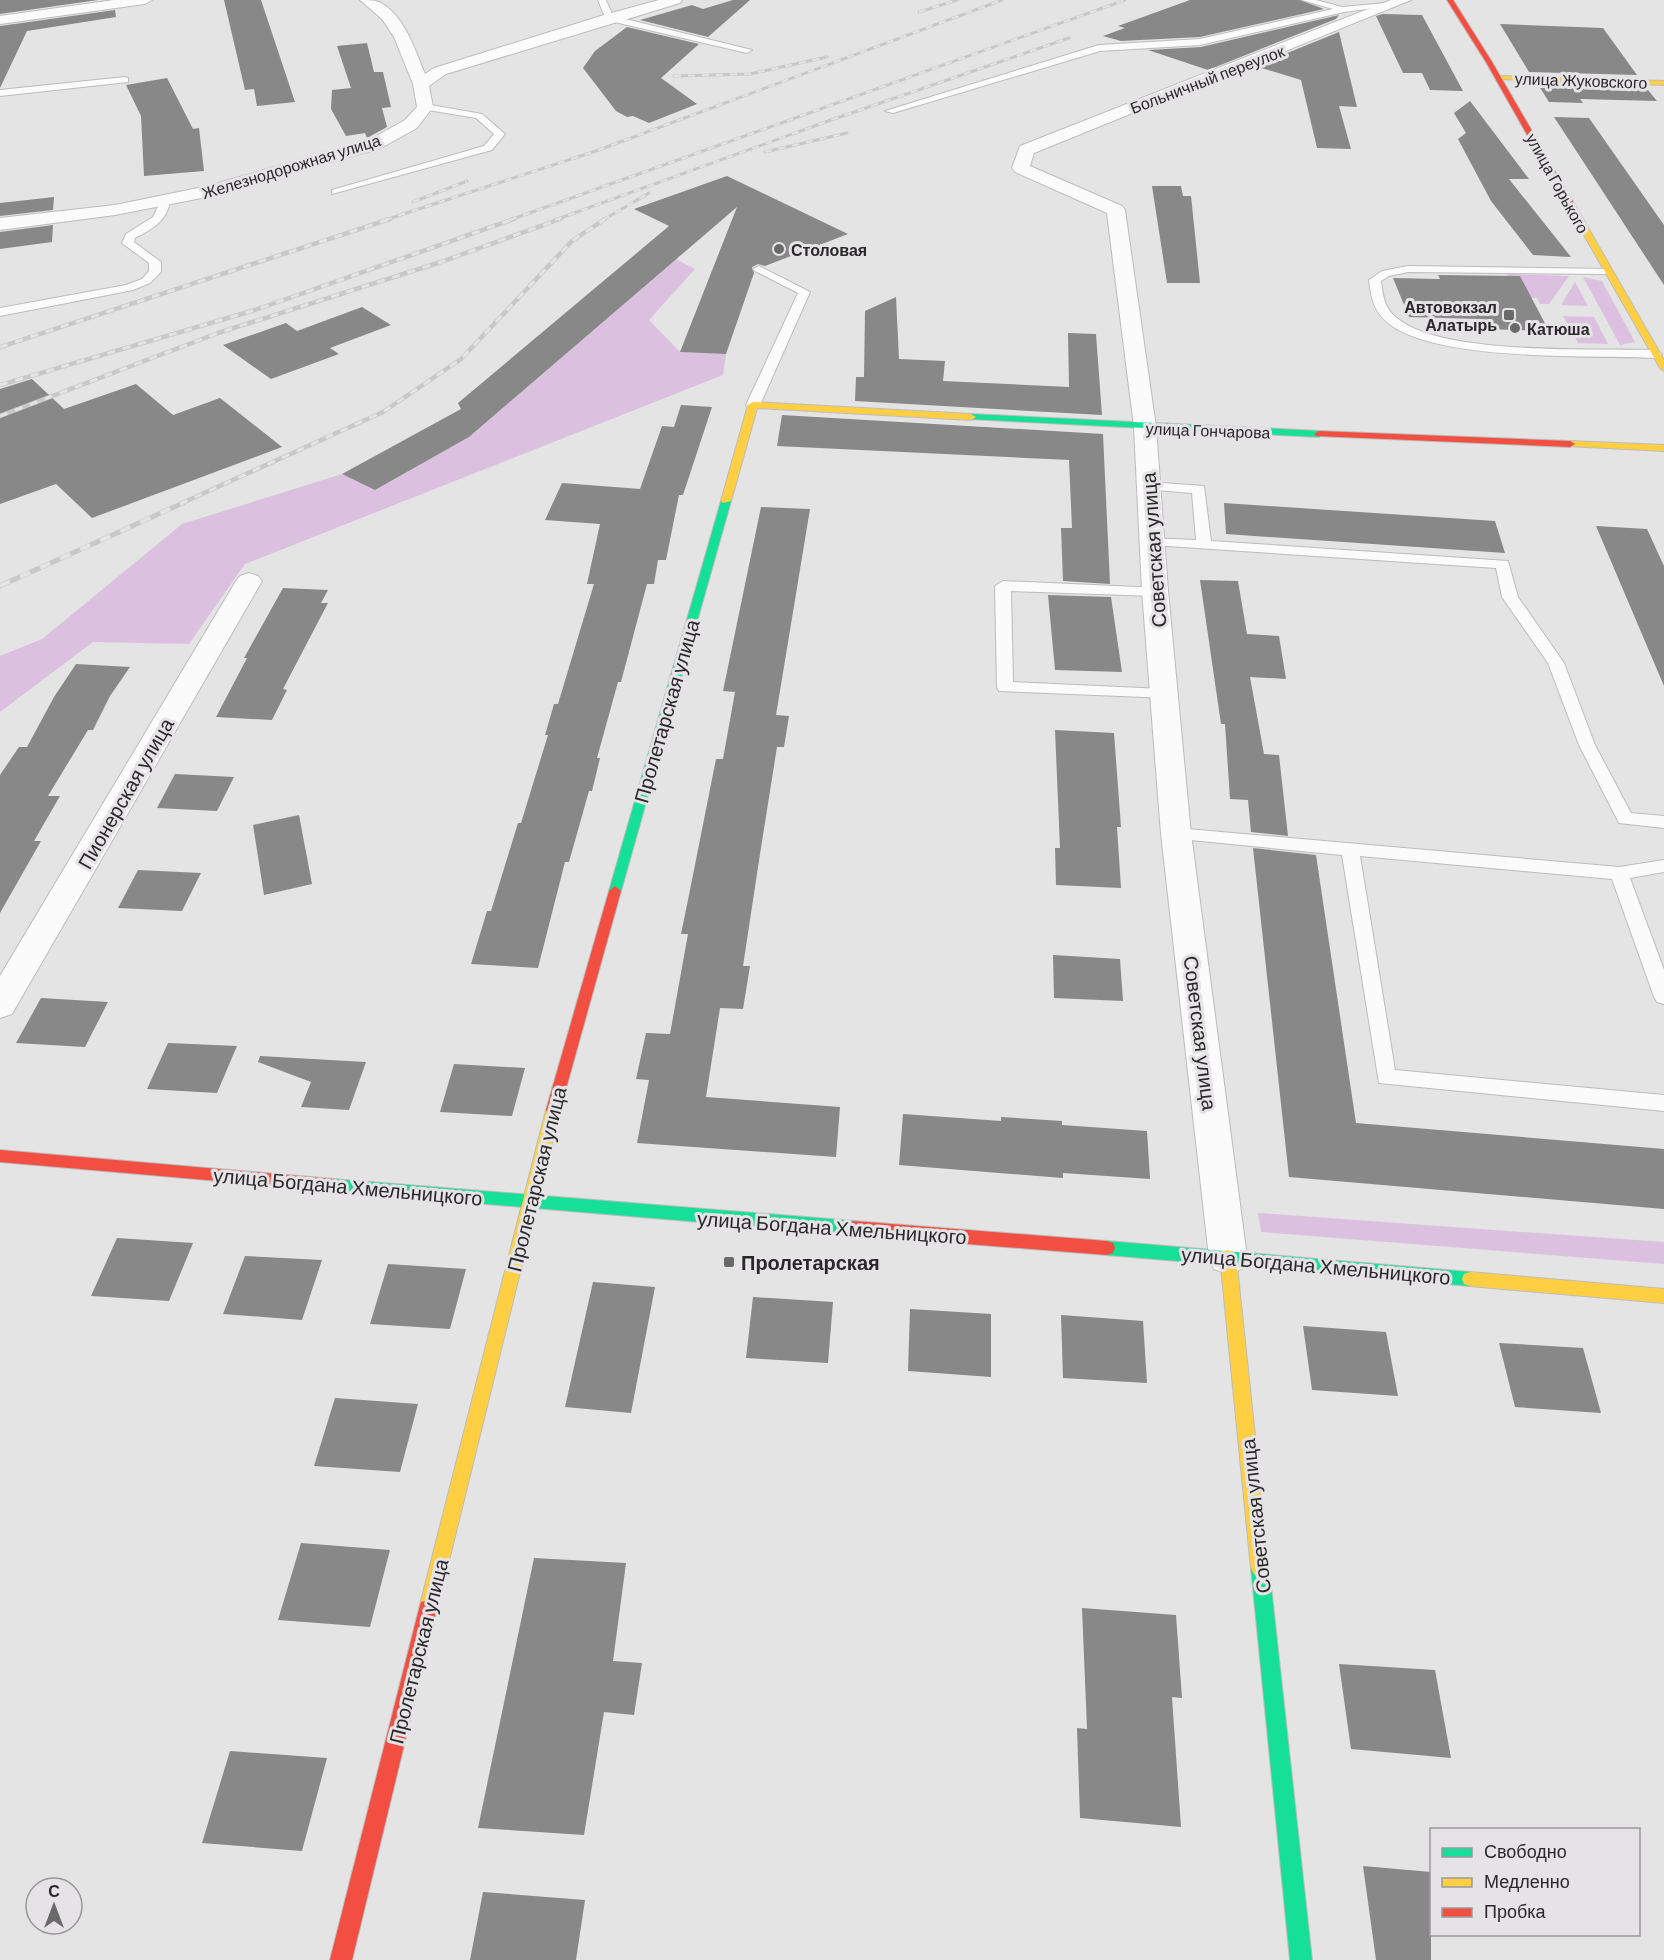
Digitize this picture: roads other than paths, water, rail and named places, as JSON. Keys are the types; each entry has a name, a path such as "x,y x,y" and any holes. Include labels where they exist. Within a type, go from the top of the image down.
{"street":[{"path":"0,20 145,0"},
{"path":"367,0 391,19 400,30 421,84 425,107"},
{"path":"421,84 440,71 609,18 675,0"},
{"name":"Больничный переулок","path":"1021,168 1026,150 1293,46 1404,0"},
{"name":"улица Горького","path":"1450,0 1499,78 1664,368"},
{"name":"улица Жуковского","path":"1499,78 1664,83"},
{"name":"Железнодорожная улица","path":"0,225 165,202 375,144 411,124 425,107"},
{"name":"Советская улица","path":"1021,168 1116,210 1145,427 1155,591 1176,834 1228,1257 1301,1960"},
{"name":"улица Гончарова","path":"753,405 1145,427 1664,448"},
{"name":"Пролетарская улица","path":"341,1960 528,1201 753,405"},
{"name":"Пионерская улица","path":"0,1005 249,580"},
{"name":"улица Богдана Хмельницкого","path":"0,1156 1228,1257 1664,1296"}],"lane":[{"path":"602,0 609,18 747,50"},
{"path":"1306,0 1344,9"},
{"path":"890,111 1099,48 1200,42 1344,9 1386,6"},
{"path":"0,93 125,80"},
{"path":"336,192 488,147 500,134 479,116 425,107"},
{"path":"0,312 129,288 146,281 155,272 155,262 128,243 130,236 156,221 164,213 165,202"},
{"path":"1607,271 1408,268 1386,273 1375,280 1373,293 1378,306 1391,320 1410,331 1448,343 1489,348 1656,354"},
{"path":"753,405 804,292 759,269"},
{"path":"1149,486 1199,489 1204,545"},
{"path":"1152,542 1503,564 1510,597 1556,663 1587,745 1625,819 1664,822"},
{"path":"1155,591 1003,586 1005,687 1163,694"},
{"path":"1176,834 1620,873 1664,866"},
{"path":"1350,849 1386,1077 1664,1103"},
{"path":"1620,873 1664,997"}],"railway":[{"path":"919,12 957,0"},
{"path":"385,220 596,151 1002,0"},
{"path":"510,220 1125,0"},
{"path":"555,220 831,120 1069,38"},
{"path":"674,76 750,74 827,57"},
{"path":"765,152 847,133"},
{"path":"413,202 467,181"},
{"path":"603,220 649,193"},
{"path":"0,347 390,219"},
{"path":"0,385 255,310 514,219"},
{"path":"0,416 218,333 441,262 560,219"},
{"path":"180,504 383,412 461,359 572,241 605,219"},
{"path":"0,586 183,503"}],"place":[{"name":"Столовая","path":"779,249"},
{"name":"Автовокзал Алатырь","path":"1509,315"},
{"name":"Катюша","path":"1515,328"},
{"name":"Пролетарская","path":"729,1262"}]}
